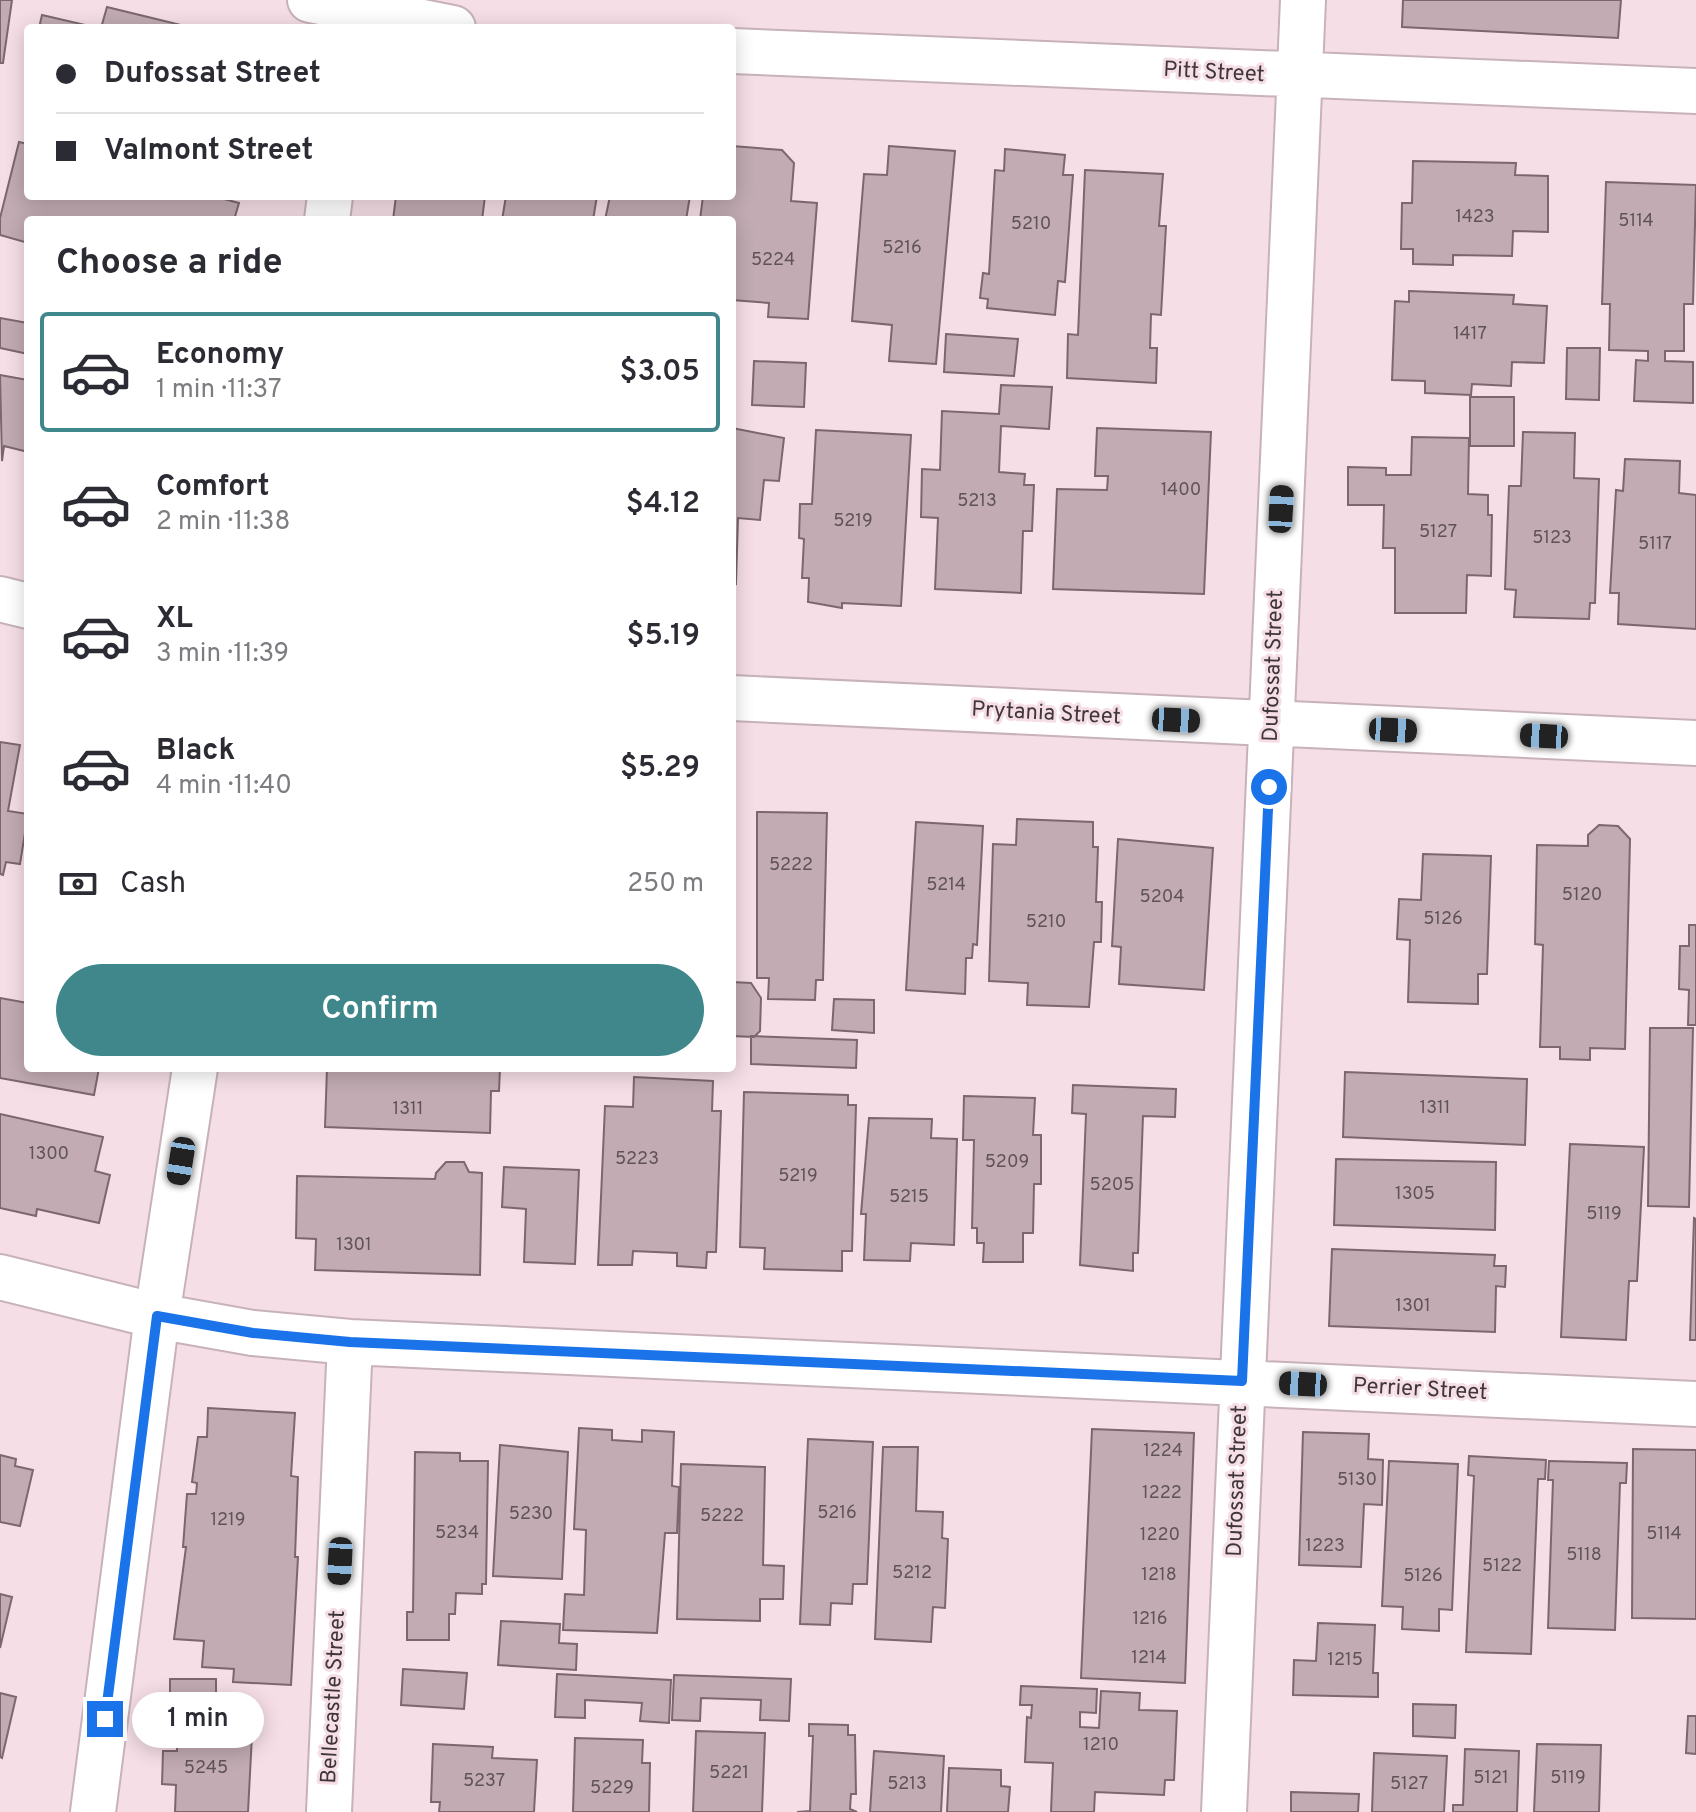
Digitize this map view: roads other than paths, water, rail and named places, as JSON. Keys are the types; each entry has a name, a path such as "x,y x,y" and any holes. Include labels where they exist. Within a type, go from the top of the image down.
{"street":[{"path":"310,0 360,13 428,24"},
{"name":"Dufossat Street","path":"1224,1812 1303,0"},
{"name":"Pitt Street","path":"736,51 1696,91"},
{"path":"0,599 24,605"},
{"name":"Prytania Street","path":"736,698 1696,743"},
{"path":"93,1812 157,1316 194,1072"},
{"name":"Perrier Street","path":"0,1277 157,1316 253,1333 350,1342 1696,1404"},
{"name":"Bellecastle Street","path":"329,1812 350,1342"}]}
